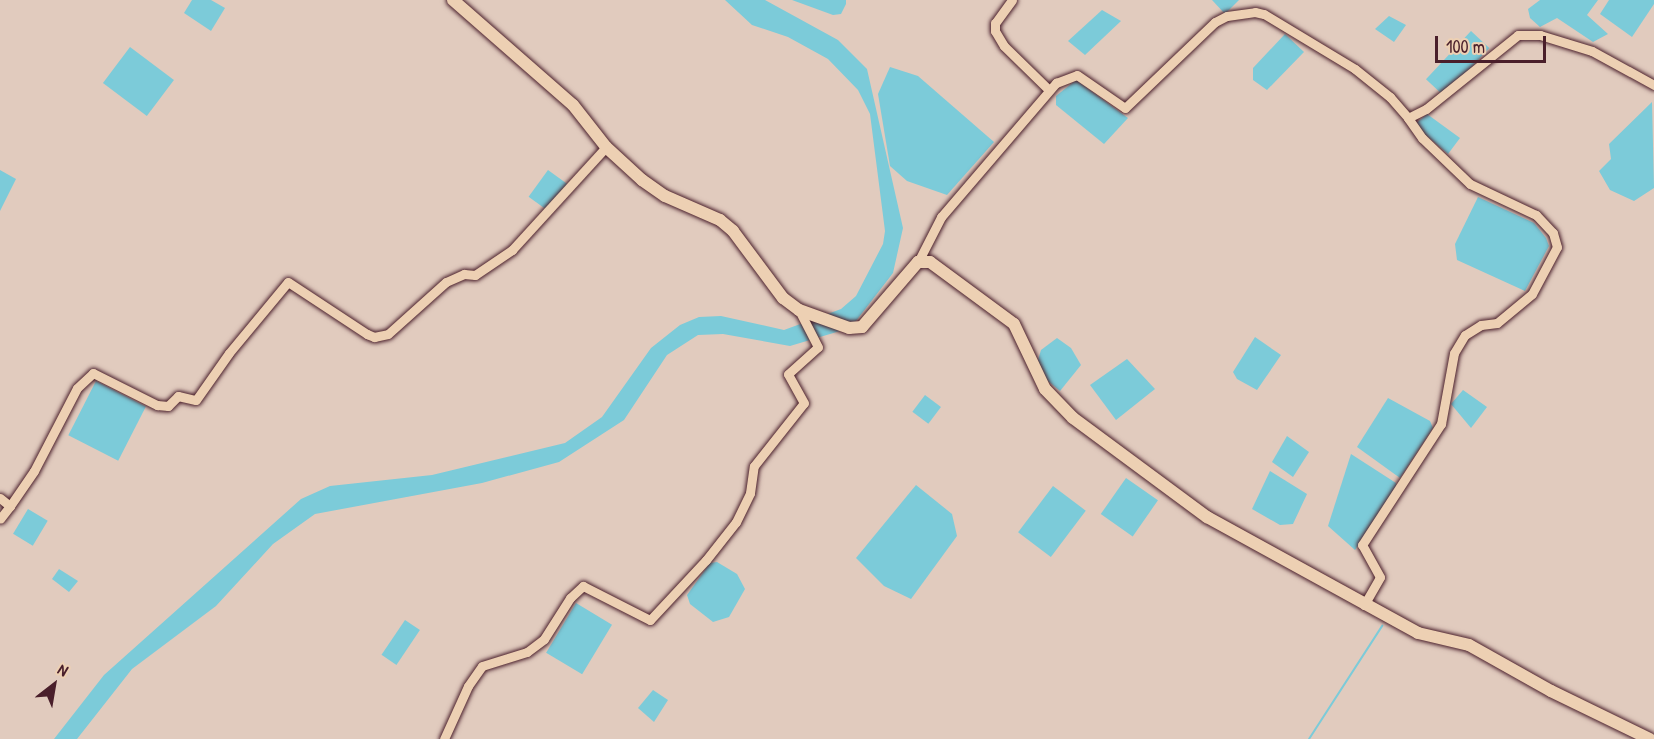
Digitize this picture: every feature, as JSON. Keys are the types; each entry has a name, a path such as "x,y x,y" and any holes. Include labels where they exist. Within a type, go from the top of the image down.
{"main road":[{"path":"453,0 573,105 606,147 665,196 720,220 783,298 803,313 849,328 862,327 918,262 930,262 1014,324 1045,389 1125,458 1207,517 1418,633 1468,645 1551,692 1650,739"}],"street":[{"path":"1012,0 995,23 994,31 1004,46 1049,90"},
{"path":"918,262 940,217 1049,90 1074,74 1125,108 1215,22 1255,12 1355,69 1390,97 1422,138 1470,184 1536,215 1553,233 1557,247 1532,294 1497,323 1481,325 1465,334 1454,353 1441,424 1362,545 1380,577 1364,605"},
{"path":"1408,118 1426,109 1518,35 1540,35 1592,51 1654,85"},
{"path":"0,519 34,471 77,388 93,373 157,405 168,406 178,396 196,400 229,353 288,282 367,334 374,337 388,334 446,282 483,272 512,250 606,147"},
{"path":"444,739 468,686 482,666 527,652 544,639 570,598 583,586 644,619 653,619 736,522 750,493 754,466 804,403 788,374 817,351 816,343 803,313"},
{"path":"0,498 10,506"}],"water":[{"path":"192,0 211,0 225,8 211,31 184,13"},
{"path":"725,0 765,0 838,40 867,69 903,228 893,273 856,321 840,331 790,346 723,334 698,335 667,355 624,420 559,462 482,483 315,514 273,544 216,606 132,669 77,739 54,739 104,675 301,499 330,486 432,475 565,443 602,417 651,348 680,325 699,317 721,316 784,330 841,309 856,296 883,244 885,231 870,114 858,90 828,59 788,37 752,25"},
{"path":"792,0 846,0 846,4 841,14 833,15"},
{"path":"1212,0 1239,0 1225,14"},
{"path":"1540,0 1598,0 1587,15 1608,34 1593,42 1557,18 1540,27 1530,18 1528,9"},
{"path":"1609,0 1654,0 1654,4 1632,37 1600,14"},
{"path":"1102,10 1121,21 1085,55 1068,41"},
{"path":"1389,16 1406,25 1394,42 1375,29"},
{"path":"1471,31 1489,48 1444,96 1426,79"},
{"path":"1285,34 1304,52 1267,90 1253,80 1253,68"},
{"path":"130,47 174,80 147,116 103,83"},
{"path":"890,67 918,76 994,142 947,195 907,181 890,166 878,94"},
{"path":"1076,80 1128,118 1104,144 1056,105 1056,96"},
{"path":"1652,102 1654,188 1634,201 1610,190 1599,171 1611,159 1609,144"},
{"path":"1427,114 1460,138 1448,154 1414,125"},
{"path":"0,170 16,179 0,211"},
{"path":"548,170 569,185 550,212 529,197"},
{"path":"1478,197 1534,223 1546,238 1549,246 1525,291 1457,260 1455,244"},
{"path":"1255,337 1281,355 1257,390 1237,379 1233,372"},
{"path":"1057,338 1071,348 1081,365 1060,391 1043,377 1038,360 1041,350"},
{"path":"1127,359 1155,389 1116,420 1090,385"},
{"path":"96,381 146,406 118,461 68,435"},
{"path":"1463,390 1487,407 1471,428 1451,404"},
{"path":"925,395 941,407 928,424 912,412"},
{"path":"1388,398 1430,421 1433,428 1400,478 1357,447"},
{"path":"1287,436 1309,452 1293,477 1272,462"},
{"path":"1351,454 1396,483 1396,489 1355,550 1328,526"},
{"path":"1270,471 1307,494 1293,524 1280,525 1252,509"},
{"path":"1126,478 1158,500 1133,536 1101,514"},
{"path":"916,485 952,514 957,536 911,599 884,586 856,558"},
{"path":"1053,486 1086,511 1051,557 1018,532"},
{"path":"28,509 48,521 33,546 13,534"},
{"path":"717,562 737,574 745,589 729,617 713,622 690,604 687,595 710,563"},
{"path":"59,569 78,581 69,592 52,579"},
{"path":"576,603 612,625 582,674 546,653"},
{"path":"405,620 420,630 396,665 382,655"},
{"path":"653,690 668,700 654,722 638,708"}],"waterway":[{"path":"1309,739 1382,626"}]}
